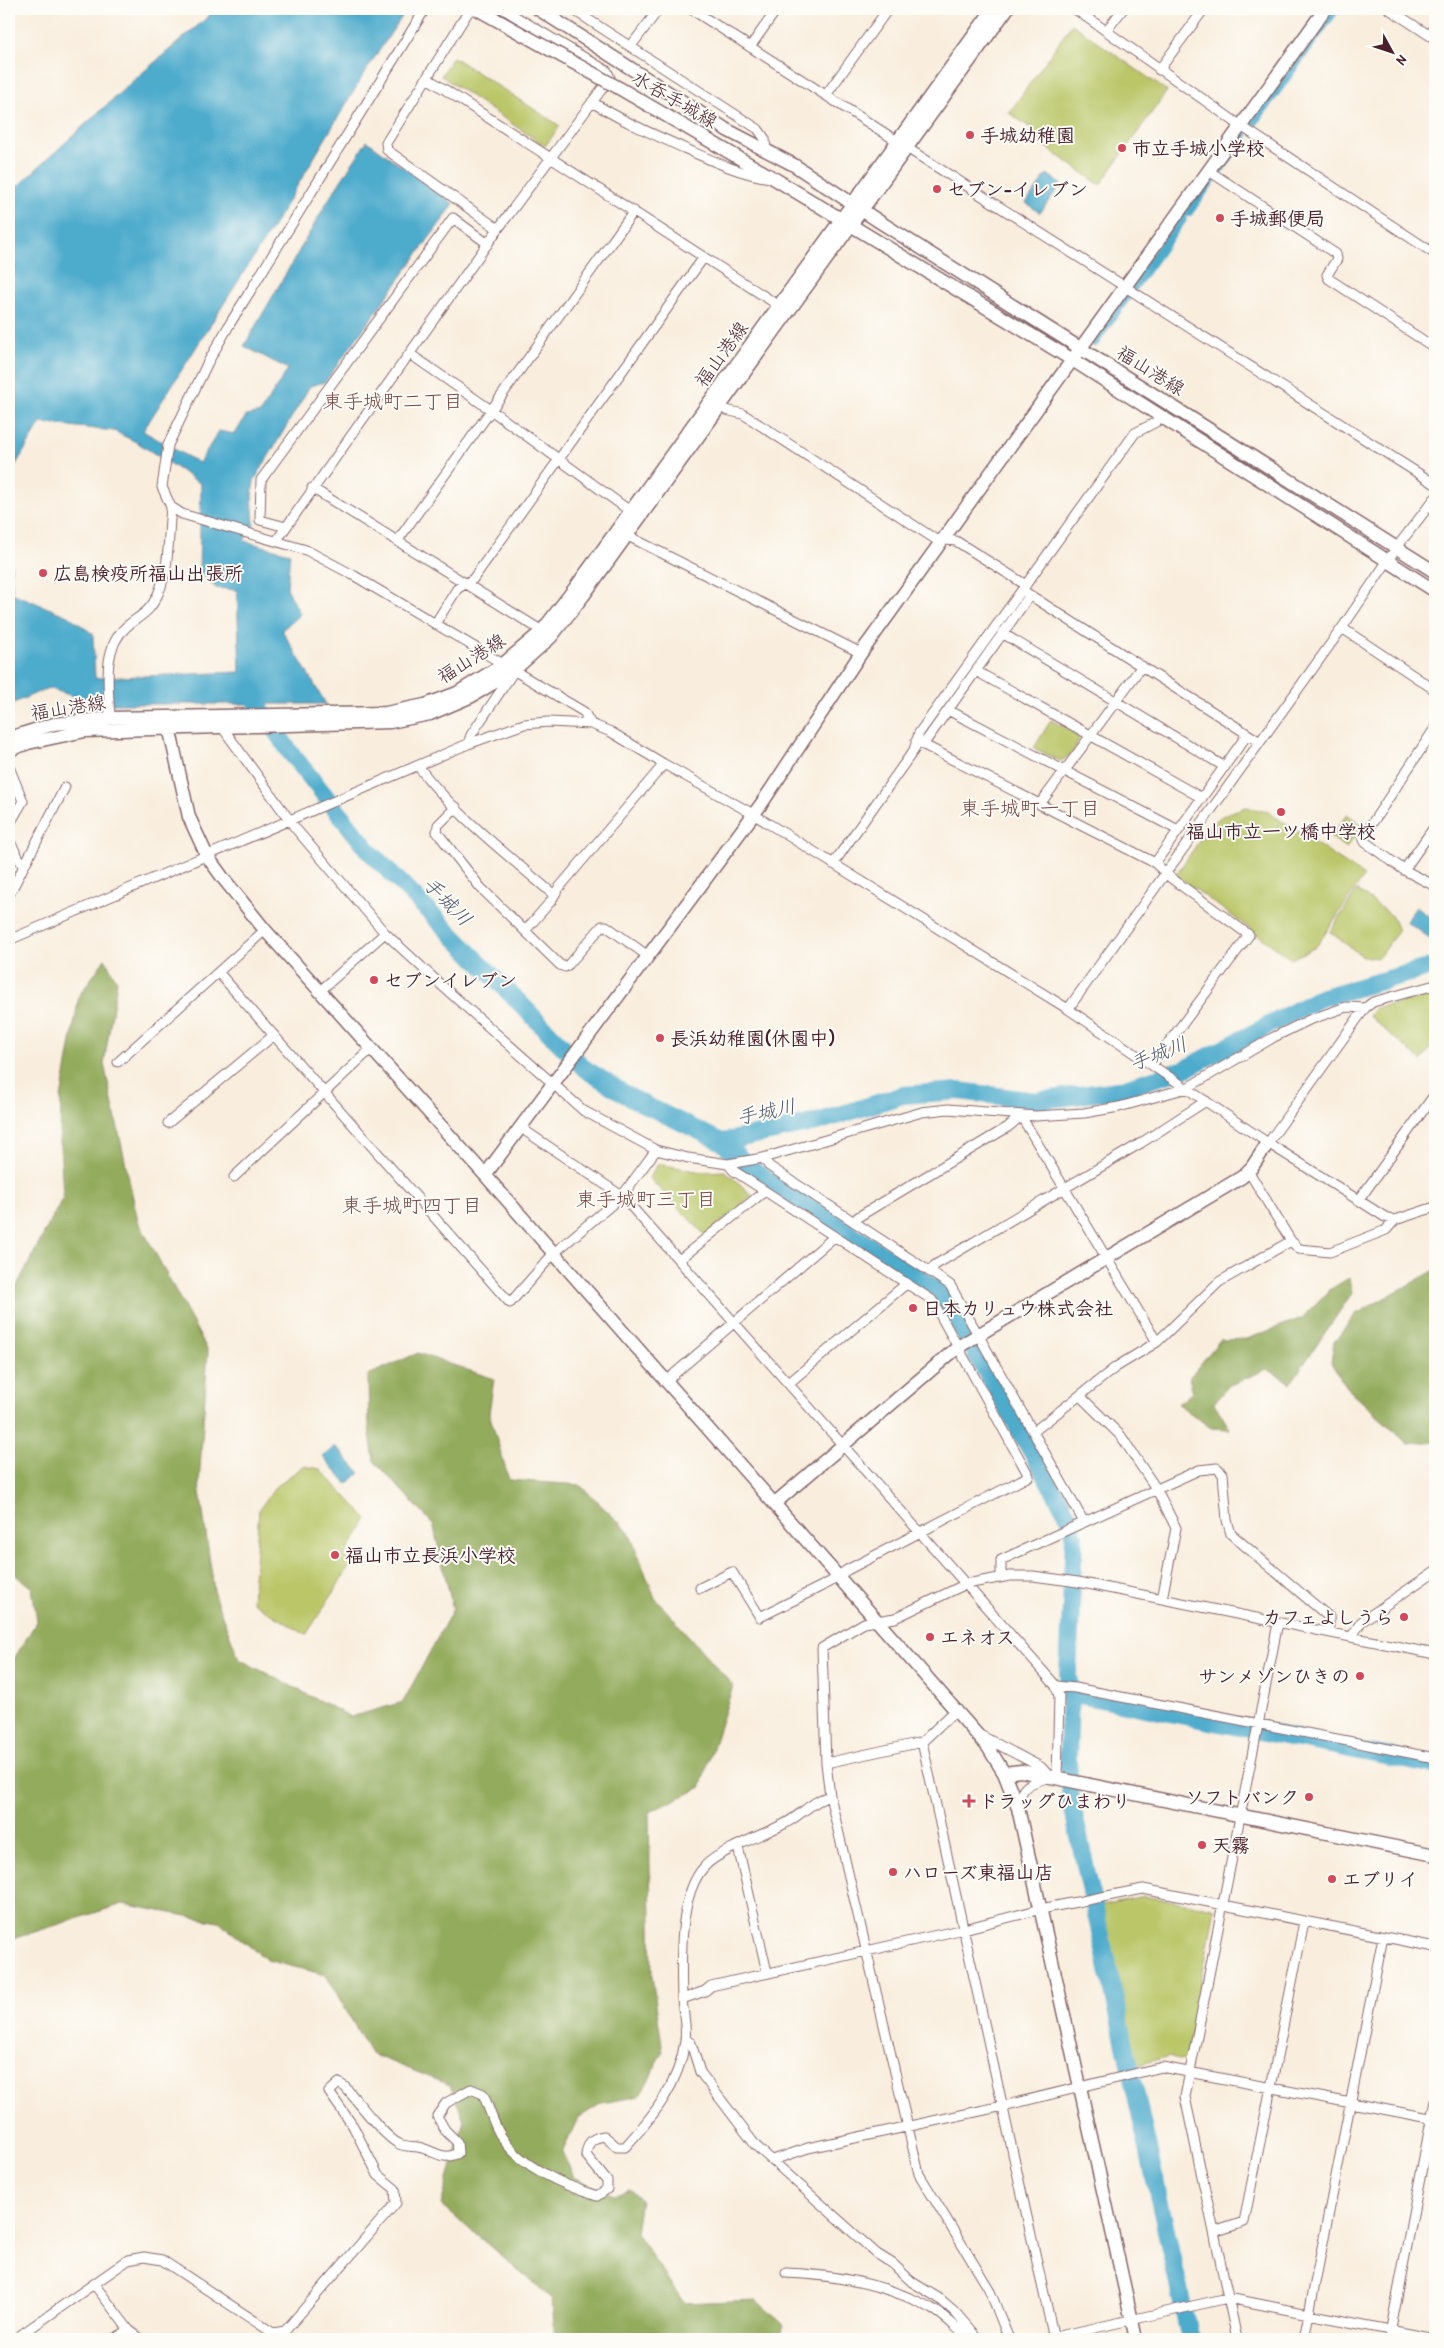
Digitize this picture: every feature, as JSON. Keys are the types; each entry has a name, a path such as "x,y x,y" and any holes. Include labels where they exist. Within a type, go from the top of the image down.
{"street":[{"path":"110,714 108,672 114,644 128,626 147,611 158,595 164,576 171,507 162,487 168,445 208,362 425,9"},
{"path":"470,9 386,143 387,150 498,229"},
{"name":"水呑手城線","path":"476,9 775,178 852,226"},
{"path":"277,540 312,488 498,229 610,78 607,71 503,9"},
{"name":"水呑手城線","path":"538,9 727,130 802,170 857,207"},
{"path":"572,9 758,129 765,139 766,150"},
{"path":"631,46 659,9"},
{"path":"691,9 1435,484"},
{"path":"750,47 777,9"},
{"path":"826,95 888,9"},
{"path":"902,145 993,9"},
{"path":"852,226 857,207 902,145 1007,9"},
{"path":"1075,9 1241,126 1435,254"},
{"path":"1106,31 1123,9"},
{"path":"1159,70 1204,9"},
{"path":"485,1175 762,803 861,653 1325,9"},
{"path":"1389,9 1432,37 1435,26"},
{"path":"427,78 784,309"},
{"path":"592,102 616,118 712,160 753,176 775,178"},
{"path":"1209,171 1336,254 1336,258 1327,275 1329,279 1435,348"},
{"name":"福山港線","path":"9,750 86,731 168,723 224,724 338,720 390,722 430,714 472,696 547,634 626,535 634,514 720,406 840,219 857,207 1435,572"},
{"path":"398,540 634,211"},
{"path":"286,527 260,520 261,480 453,218 488,244"},
{"name":"福山港線","path":"547,634 784,309 852,226 1071,359 1435,591"},
{"path":"435,624 457,589 473,579 704,257"},
{"path":"410,354 491,410 558,461 634,514"},
{"path":"720,406 726,410 743,414 935,539 956,541 1026,590 1260,742"},
{"path":"920,743 919,734 1026,590 1135,433 1151,426 1160,415"},
{"path":"312,488 547,634"},
{"path":"1068,1009 1342,628 1397,547 1435,498"},
{"path":"171,507 182,514 277,540 306,550 353,575 584,712 591,724"},
{"path":"626,535 861,653"},
{"path":"833,864 914,750 948,710 976,671 1002,634 1026,590"},
{"path":"1342,628 1435,690"},
{"path":"1002,634 1225,767"},
{"path":"1040,804 1142,666"},
{"path":"468,744 471,735 508,668"},
{"path":"976,671 1202,798"},
{"path":"948,710 1178,830"},
{"name":"福山港線","path":"9,738 54,724 110,714 168,723"},
{"path":"9,940 468,744 524,724 548,722 591,724 611,732 753,814 1068,1009 1268,1143 1385,1217 1395,1220"},
{"path":"168,723 189,817 207,856 265,930 485,1175 879,1621 978,1734 1004,1773 1018,1808 1136,2339"},
{"path":"224,724 341,883 385,933 584,1111 624,1135 656,1150 688,1158 729,1163 759,1159 922,1112 948,1109 1021,1116 1084,1113 1119,1107 1184,1086 1309,1020 1346,1007 1365,1008"},
{"path":"1435,728 1363,837 1365,842 1404,870 1435,886"},
{"path":"1156,863 1247,735"},
{"path":"920,743 1156,863 1249,935 1154,1066"},
{"path":"526,931 664,764"},
{"path":"418,766 456,807 554,895"},
{"path":"9,767 22,801 9,825"},
{"path":"9,895 65,787"},
{"path":"456,807 438,825 437,832 480,887 560,966 565,967 602,926 606,926 648,956"},
{"path":"1404,870 1435,826"},
{"path":"9,840 23,866"},
{"path":"118,1062 265,930"},
{"path":"320,991 385,933"},
{"path":"218,972 510,1303 554,1253 622,1196 656,1150"},
{"path":"775,1503 960,1346 1247,1172 1365,1008 1373,1002 1435,985"},
{"path":"168,1123 274,1035"},
{"path":"234,1177 372,1048"},
{"path":"1359,1200 1435,1094"},
{"path":"930,1272 935,1265 1065,1189 1206,1101"},
{"path":"1021,1116 1157,1342"},
{"path":"854,1222 858,1217 1008,1127 1021,1116"},
{"path":"521,1128 622,1196 789,1382 843,1446 966,1584 1060,1686 1258,1729 1435,1758"},
{"path":"759,1159 950,1285 977,1336 1033,1432 1081,1523"},
{"path":"700,1588 732,1572 760,1617 1030,1476 960,1346 932,1300 734,1171 729,1163"},
{"path":"1247,1172 1252,1177 1291,1241 1299,1249 1330,1252 1386,1230 1395,1220 1435,1206"},
{"path":"679,1260 765,1191"},
{"path":"666,1381 834,1237"},
{"path":"1033,1432 1116,1367 1157,1342 1220,1282 1291,1241"},
{"path":"789,1382 906,1284"},
{"path":"1080,1396 1121,1436 1157,1490 1176,1528 1162,1599"},
{"path":"1001,1577 1001,1560 1199,1470 1211,1467 1221,1469 1223,1474 1227,1520 1232,1534 1329,1617 1329,1632"},
{"path":"1352,1636 1361,1622 1435,1572"},
{"path":"1009,2339 989,2289 920,2174 830,1796 826,1763 822,1648 864,1623 895,1618 966,1584 1001,1577 1033,1576 1078,1582 1435,1654"},
{"path":"1237,2339 1185,2097 1278,1623"},
{"path":"1060,1686 1062,1779"},
{"path":"826,1763 922,1742 957,1710"},
{"path":"978,1734 1062,1779"},
{"path":"922,1742 964,1929 1051,2339 1228,2298 1309,2314 1390,2335 1435,2339"},
{"path":"1004,1773 1022,1771 1435,1855"},
{"path":"1018,1808 1022,1789 1029,1784 1062,1779"},
{"path":"15,2339 128,2260 144,2257 162,2260 272,2333 285,2331 396,2203 395,2189 378,2175 353,2126 329,2092 339,2083 345,2087 390,2137 400,2144 421,2148 442,2157 451,2158 458,2153 458,2142 445,2130 438,2116 446,2103 471,2089 484,2094 500,2135 511,2150 549,2176 571,2188 597,2196 604,2193 607,2189 607,2181 586,2155 587,2144 593,2138 604,2136 617,2147 626,2147 662,2104 675,2075 685,2039 682,1999 685,1909 698,1874 706,1865 789,1822 821,1798 830,1796"},
{"path":"738,1847 766,1972"},
{"path":"682,1999 705,1991 711,1986 766,1972 964,1929 1041,1909 1143,1889 1435,1947"},
{"path":"1214,2232 1244,2222 1304,1922"},
{"path":"1304,2339 1384,1937"},
{"path":"685,2039 691,2043 700,2072 756,2146 877,2254 893,2264 912,2282 940,2299 955,2312 978,2339"},
{"path":"773,2160 808,2148 1002,2106 1162,2067 1434,2118"},
{"path":"1390,2335 1434,2118 1435,2100"},
{"path":"786,2273 812,2274 888,2288 932,2308 969,2339"},
{"path":"94,2284 129,2330 141,2339"},
{"path":"114,2339 129,2330"}],"green space":[{"path":"1072,24 1167,91 1100,185 1030,136 1034,130 1009,113"},
{"path":"453,57 560,126 545,146 441,76"},
{"path":"1051,720 1079,735 1073,751 1060,761 1034,748"},
{"path":"1246,807 1268,812 1364,876 1316,947 1291,959 1176,875 1210,825 1225,814"},
{"path":"1347,814 1362,825 1346,848 1331,837"},
{"path":"1357,890 1392,916 1398,931 1378,958 1362,956 1330,932"},
{"path":"105,959 117,981 104,1064 138,1221 208,1351 199,1484 215,1597 239,1659 351,1717 403,1702 453,1609 433,1524 374,1461 369,1427 368,1375 418,1353 494,1379 489,1413 509,1480 580,1485 629,1532 655,1598 733,1686 700,1788 649,1812 652,1976 663,2052 640,2096 602,2103 578,2118 562,2152 574,2177 614,2195 630,2189 641,2199 636,2233 684,2303 756,2300 784,2325 779,2339 555,2339 552,2299 441,2205 464,2120 450,2085 371,2054 326,1975 267,1960 219,1922 123,1904 9,1940 9,1667 37,1621 32,1588 9,1570 9,1301 63,1197 60,1141 61,1098 79,996"},
{"path":"1432,996 1435,998 1435,1041 1421,1061 1369,1016 1374,1008"},
{"path":"658,1164 702,1172 725,1171 752,1195 706,1236 649,1178"},
{"path":"1435,1270 1435,1441 1408,1444 1346,1387 1331,1363 1334,1342 1356,1314"},
{"path":"1349,1278 1352,1293 1291,1383 1267,1369 1228,1386 1214,1403 1230,1429 1211,1428 1178,1404 1193,1392 1189,1378 1220,1340 1247,1339 1302,1318 1329,1290"},
{"path":"304,1466 320,1469 367,1519 344,1556 353,1561 306,1635 252,1602 259,1510 276,1486"},
{"path":"1143,1896 1215,1908 1186,2061 1169,2056 1135,2066 1099,1906"}],"water":[{"path":"213,9 407,9 367,69 272,228 143,431 199,463 219,431 235,434 246,416 260,413 288,369 244,346 329,199 367,141 454,204 325,382 310,386 254,481 252,496 254,524 244,541 290,553 287,588 300,614 282,630 326,704 97,704 48,688 9,705 9,503 12,593 70,617 93,634 95,678 240,672 237,590 216,588 199,572 201,484 138,443 114,431 41,423 9,476 9,194 135,79 209,16"},
{"path":"1047,174 1061,184 1040,213 1026,203"},
{"path":"1416,907 1435,920 1435,942 1406,921"},
{"path":"335,1446 360,1473 347,1484 323,1457"}],"waterway":[{"path":"1250,127 1335,9"},
{"path":"1218,171 1244,135"},
{"path":"1188,212 1213,177"},
{"path":"1133,287 1182,219"},
{"path":"1094,342 1130,291"},
{"path":"257,704 290,752 370,852 585,1069 633,1099 722,1142 754,1171 940,1291 1070,1519 1074,1537 1068,1675 1070,1693 1068,1760 1071,1801 1190,2339"},
{"name":"手城川","path":"722,1142 817,1122 903,1095 959,1091 1036,1101 1118,1090 1185,1069 1320,998 1435,966"},
{"path":"1070,1693 1435,1766"}],"place":[{"name":"手城幼稚園","path":"970,135"},
{"name":"市立手城小学校","path":"1122,148"},
{"name":"セブン-イレブン","path":"937,189"},
{"name":"手城郵便局","path":"1220,218"},
{"name":"広島検疫所福山出張所","path":"43,573"},
{"name":"福山市立一ツ橋中学校","path":"1281,812"},
{"name":"セブンイレブン","path":"374,980"},
{"name":"長浜幼稚園(休園中)","path":"660,1038"},
{"name":"日本カリュウ株式会社","path":"913,1308"},
{"name":"福山市立長浜小学校","path":"335,1555"},
{"name":"カフェよしうら","path":"1404,1617"},
{"name":"エネオス","path":"930,1637"},
{"name":"サンメゾンひきの","path":"1360,1676"},
{"name":"ソフトバンク","path":"1309,1797"},
{"name":"ドラッグひまわり","path":"969,1801"},
{"name":"天霧","path":"1202,1845"},
{"name":"ハローズ東福山店","path":"893,1872"},
{"name":"エブリイ","path":"1332,1879"}],"district":[{"name":"東手城町二丁目","path":"393,400"},
{"name":"東手城町一丁目","path":"1030,807"},
{"name":"東手城町三丁目","path":"646,1198"},
{"name":"東手城町四丁目","path":"412,1204"}]}
